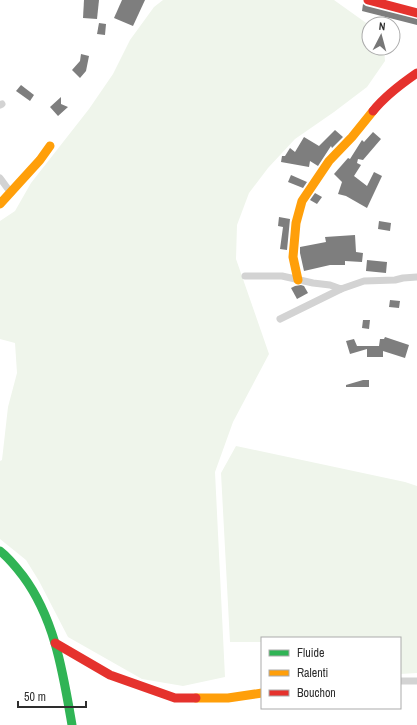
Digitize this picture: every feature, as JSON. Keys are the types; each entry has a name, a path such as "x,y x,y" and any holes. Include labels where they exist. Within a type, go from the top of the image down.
{"street":[{"path":"368,0 417,14"},
{"path":"298,280 294,257 296,223 302,201 329,161 352,138 379,104 401,84 417,73"},
{"path":"0,204 40,160 50,146"},
{"path":"0,178 11,192"},
{"path":"245,276 282,276 330,285 341,289"},
{"path":"280,319 341,289 364,281 395,280 417,277"},
{"path":"0,551 6,555 28,581 44,610 56,642 72,725"},
{"path":"56,642 110,675 175,698 228,698 261,693"},
{"path":"401,681 417,681"}],"shaded area":[{"path":"163,0 334,0 361,19 361,56 385,56 385,61 367,87 295,139 268,168 249,193 237,225 236,259 269,354 233,422 215,472 225,677 183,686 142,679 68,637 39,581 26,560 0,539 0,461 2,460 8,407 17,373 15,343 0,339 0,221 15,211 31,183 89,109 113,74 130,40 154,7"},
{"path":"236,446 405,482 417,486 417,673 401,674 401,637 261,637 261,642 230,642 221,473"}],"building":[{"path":"84,0 99,0 97,19 83,18"},
{"path":"122,0 145,0 133,26 114,18"},
{"path":"363,4 417,19 417,25 401,21 401,16 382,16 362,11"},
{"path":"99,23 106,24 105,35 97,34"},
{"path":"81,54 89,56 86,71 80,78 72,70 80,61"},
{"path":"21,85 34,95 30,101 16,91"},
{"path":"61,97 61,104 68,107 58,116 50,107"},
{"path":"335,130 343,137 332,148 331,146 318,166 310,161 309,167 281,162 282,156 285,156 290,148 295,152 304,137 319,146"},
{"path":"373,132 381,139 363,160 358,159 357,163 361,165 354,176 367,186 374,172 382,176 367,208 346,196 338,194 342,182 334,174 348,158 350,159 362,140 364,142"},
{"path":"291,175 307,182 303,188 288,182"},
{"path":"315,193 322,197 317,204 310,200"},
{"path":"279,217 290,219 287,250 280,249 283,227 278,226"},
{"path":"379,221 391,223 390,231 378,229"},
{"path":"355,235 356,252 363,253 362,262 345,261 345,265 330,265 304,271 300,247 326,242 325,237"},
{"path":"367,260 387,262 386,273 366,271"},
{"path":"301,285 304,286 308,293 297,299 291,288"},
{"path":"390,300 400,301 399,308 389,307"},
{"path":"363,320 370,320 369,329 362,328"},
{"path":"385,337 409,345 405,358 383,351 383,357 367,357 367,349 350,354 346,341 354,339 357,346 379,346 380,339 384,339"},
{"path":"363,380 369,380 369,387 346,387 346,385"}],"traffic: fast":[{"path":"0,551 23,576 43,610 61,666 72,725"}],"traffic: slow":[{"path":"298,280 293,257 296,223 302,201 329,161 352,137 373,111"},
{"path":"0,204 40,160 50,146"},
{"path":"196,698 228,698 261,693"}],"traffic: jam":[{"path":"368,0 417,13"},
{"path":"373,111 394,90 417,73"},
{"path":"55,643 110,675 175,698 196,698"}]}
